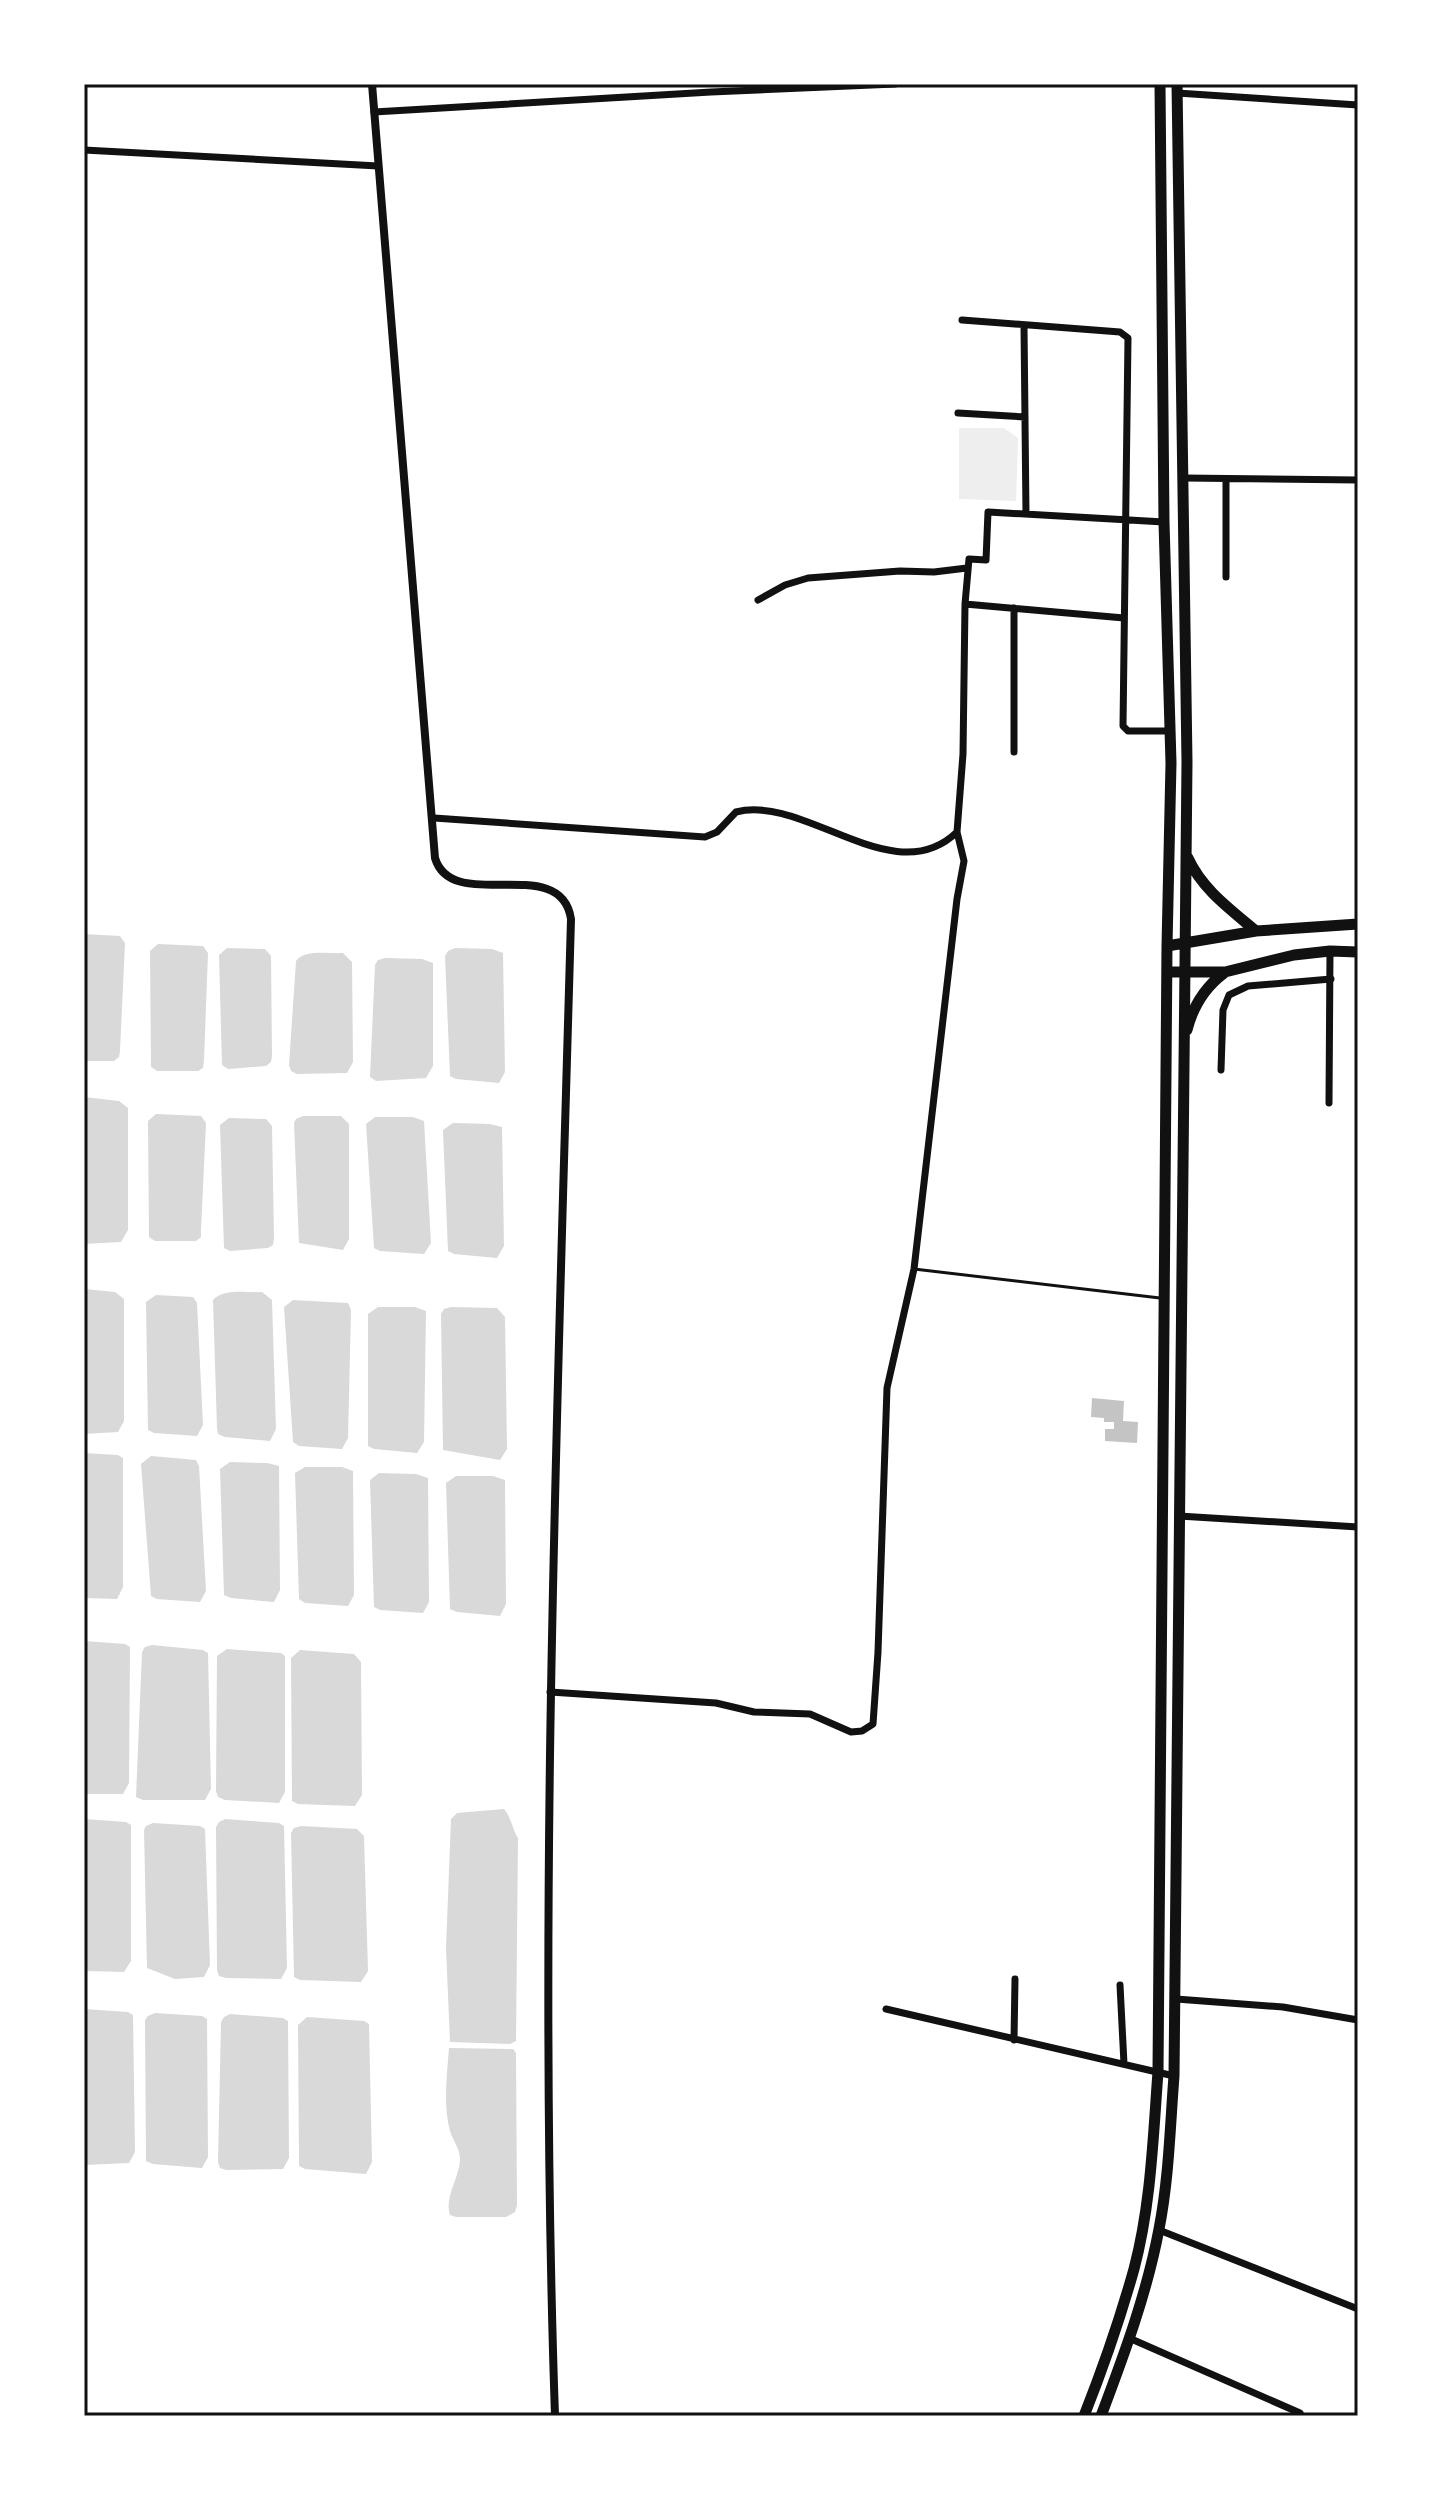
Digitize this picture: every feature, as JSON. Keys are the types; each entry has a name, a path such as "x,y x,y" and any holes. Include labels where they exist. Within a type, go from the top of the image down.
{"highway":[{"path":"1084,2416 1134,2267 1150,2181 1158,2072 1170,839 1160,84"},
{"path":"1101,2416 1129,2338 1159,2230 1166,2184 1174,2076 1186,854 1184,478 1177,89"},
{"path":"1186,854 1196,876 1256,931"},
{"path":"1167,946 1184,937 1358,924"},
{"path":"1167,978 1184,973 1225,972 1294,955 1358,952"},
{"path":"1183,1047 1197,1001 1211,983 1225,972"}],"street":[{"path":"372,84 435,858 438,866 457,882 549,889 566,900 571,919 550,1692 548,2225 555,2416"},
{"path":"374,112 894,84"},
{"path":"1177,89 1358,105"},
{"path":"84,150 378,166"},
{"path":"962,320 1120,332 1129,340 1123,726 1128,731 1170,731"},
{"path":"1024,326 1026,514"},
{"path":"958,413 1025,417"},
{"path":"1184,478 1358,480"},
{"path":"1226,479 1226,577"},
{"path":"550,1692 716,1703 772,1714 797,1712 810,1714 851,1732 862,1731 873,1724 878,1667 887,1388 914,1269 955,914 963,877 964,861 957,832 963,754 965,604 969,559 986,560 988,512 1164,522"},
{"path":"758,600 785,585 808,578 967,568"},
{"path":"965,604 1124,618"},
{"path":"1014,608 1014,752"},
{"path":"434,818 705,837 717,832 736,812 764,811 799,819 880,849 906,851 943,844 957,832"},
{"path":"1329,1103 1330,951"},
{"path":"1221,1070 1223,1010 1229,995 1248,986 1331,979"},
{"path":"1179,1516 1358,1527"},
{"path":"1014,2040 1015,1979"},
{"path":"1120,1985 1124,2064"},
{"path":"1176,1999 1283,2007 1358,2020"},
{"path":"886,2009 1174,2076"},
{"path":"1159,2230 1358,2309"},
{"path":"1129,2338 1300,2413"}],"lane":[{"path":"914,1269 1164,1299"}],"shaded area":[{"path":"959,428 1004,428 1018,438 1016,501 959,499"},
{"path":"84,934 120,936 125,943 120,1051 114,1061 84,1061"},
{"path":"158,944 203,946 208,953 204,1060 203,1068 198,1071 157,1071 151,1067 150,951"},
{"path":"227,948 265,949 271,956 272,1056 266,1066 228,1069 222,1065 219,955"},
{"path":"455,948 492,949 503,953 505,1072 499,1083 450,1076 445,956"},
{"path":"311,953 343,953 352,962 353,1062 347,1073 297,1074 291,1071 289,1065 296,961"},
{"path":"385,958 422,959 433,963 433,1066 426,1078 376,1081 370,1077 375,965"},
{"path":"84,1097 119,1101 128,1108 128,1230 121,1242 84,1244"},
{"path":"156,1114 201,1116 206,1123 201,1237 196,1241 155,1241 149,1237 148,1121"},
{"path":"303,1116 341,1116 349,1124 349,1239 343,1250 299,1243 294,1123"},
{"path":"375,1117 413,1117 424,1121 431,1243 424,1254 374,1248 366,1124"},
{"path":"229,1118 266,1119 272,1126 274,1238 273,1245 268,1248 230,1251 224,1248 220,1125"},
{"path":"453,1123 502,1127 504,1246 497,1258 448,1251 443,1130"},
{"path":"84,1289 115,1292 124,1299 124,1421 118,1432 84,1434"},
{"path":"229,1292 262,1292 272,1300 276,1429 270,1441 225,1437 218,1434 217,1428 213,1300"},
{"path":"156,1295 193,1297 197,1303 203,1425 197,1436 148,1430 146,1302"},
{"path":"293,1300 348,1303 351,1310 348,1438 342,1449 299,1446 293,1442 284,1307"},
{"path":"378,1307 415,1307 426,1311 424,1442 417,1453 368,1446 368,1314"},
{"path":"451,1307 497,1308 505,1317 507,1449 500,1460 443,1450 441,1314"},
{"path":"84,1453 123,1458 123,1587 117,1599 84,1598"},
{"path":"151,1456 196,1460 199,1466 206,1591 200,1602 151,1596 141,1464"},
{"path":"230,1462 279,1466 280,1590 274,1602 224,1595 220,1469"},
{"path":"305,1467 342,1467 353,1471 354,1595 348,1606 305,1603 299,1599 295,1473"},
{"path":"379,1473 416,1474 428,1478 429,1602 423,1613 374,1607 370,1480"},
{"path":"456,1476 493,1476 505,1480 506,1604 500,1616 450,1609 446,1483"},
{"path":"84,1641 130,1647 129,1783 123,1794 84,1794"},
{"path":"152,1645 208,1653 211,1789 205,1800 143,1800 136,1797 142,1652"},
{"path":"227,1649 281,1653 285,1656 285,1792 279,1803 218,1797 217,1656"},
{"path":"300,1650 354,1654 361,1662 362,1795 355,1806 298,1804 292,1801 291,1658"},
{"path":"504,1809 518,1838 516,2041 510,2044 450,2042 446,1948 451,1819 457,1813"},
{"path":"84,1819 131,1825 131,1961 124,1972 84,1971"},
{"path":"225,1819 284,1826 287,1968 281,1979 219,1976 216,1827"},
{"path":"153,1823 200,1826 205,1829 210,1965 204,1977 175,1979 147,1968 144,1830"},
{"path":"301,1826 357,1829 364,1836 368,1971 361,1982 300,1980 294,1977 291,1833"},
{"path":"84,2009 133,2015 135,2152 129,2163 84,2165"},
{"path":"155,2013 202,2016 207,2019 208,2157 202,2168 146,2161 145,2020"},
{"path":"230,2014 288,2021 289,2158 283,2169 220,2168 221,2022"},
{"path":"307,2017 364,2021 369,2024 372,2162 366,2174 299,2166 298,2025"},
{"path":"449,2048 513,2049 516,2053 517,2205 515,2212 506,2217 450,2215 450,2195 460,2160 447,2111"}],"building":[{"path":"1092,1398 1124,1401 1123,1421 1138,1422 1137,1443 1105,1441 1105,1429 1114,1429 1114,1422 1091,1417"}]}
